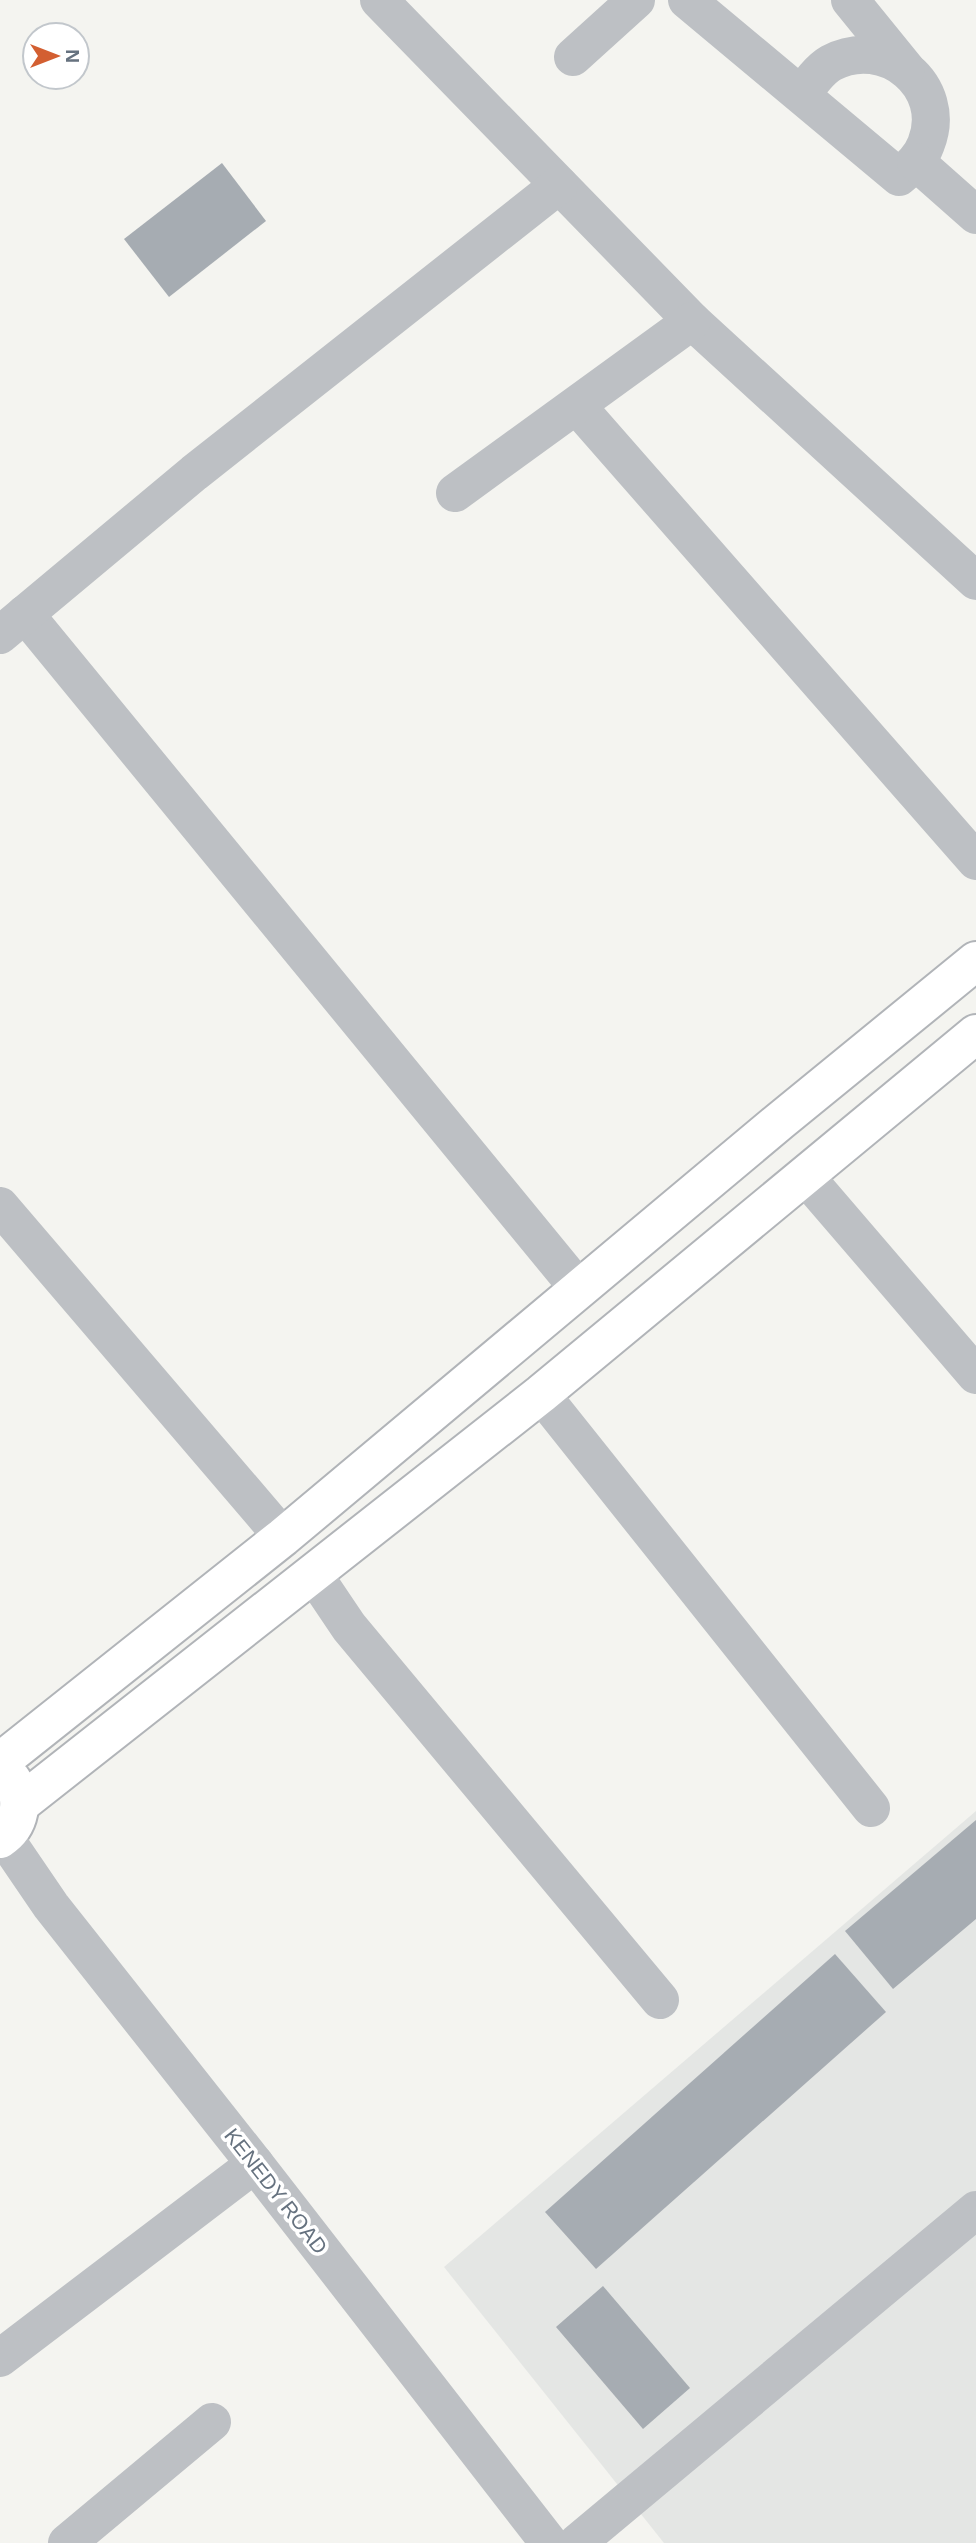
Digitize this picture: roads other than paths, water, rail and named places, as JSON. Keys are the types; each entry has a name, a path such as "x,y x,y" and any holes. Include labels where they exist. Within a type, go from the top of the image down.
{"main road":[{"path":"0,1762 283,1537 976,961"},
{"path":"8,1827 314,1575 541,1394 976,1034"},
{"path":"0,1769 15,1786 8,1827"}],"street":[{"path":"379,0 692,321 976,581"},
{"path":"573,57 636,0"},
{"path":"687,0 899,177 916,162 926,144 931,123 928,103 920,84 850,0"},
{"path":"802,95 813,79 829,65 847,56 868,54 888,58 906,69"},
{"path":"916,162 976,215"},
{"path":"559,185 194,473 12,625 579,1289"},
{"path":"455,493 692,321"},
{"path":"577,406 976,861"},
{"path":"805,1176 976,1375"},
{"path":"0,1206 283,1537"},
{"path":"541,1394 871,1808"},
{"path":"314,1575 349,1627 660,2000"},
{"name":"KENEDY ROAD","path":"8,1827 51,1906 549,2543"},
{"path":"0,2358 255,2164"},
{"path":"577,2543 976,2210"},
{"path":"67,2543 212,2422"}]}
